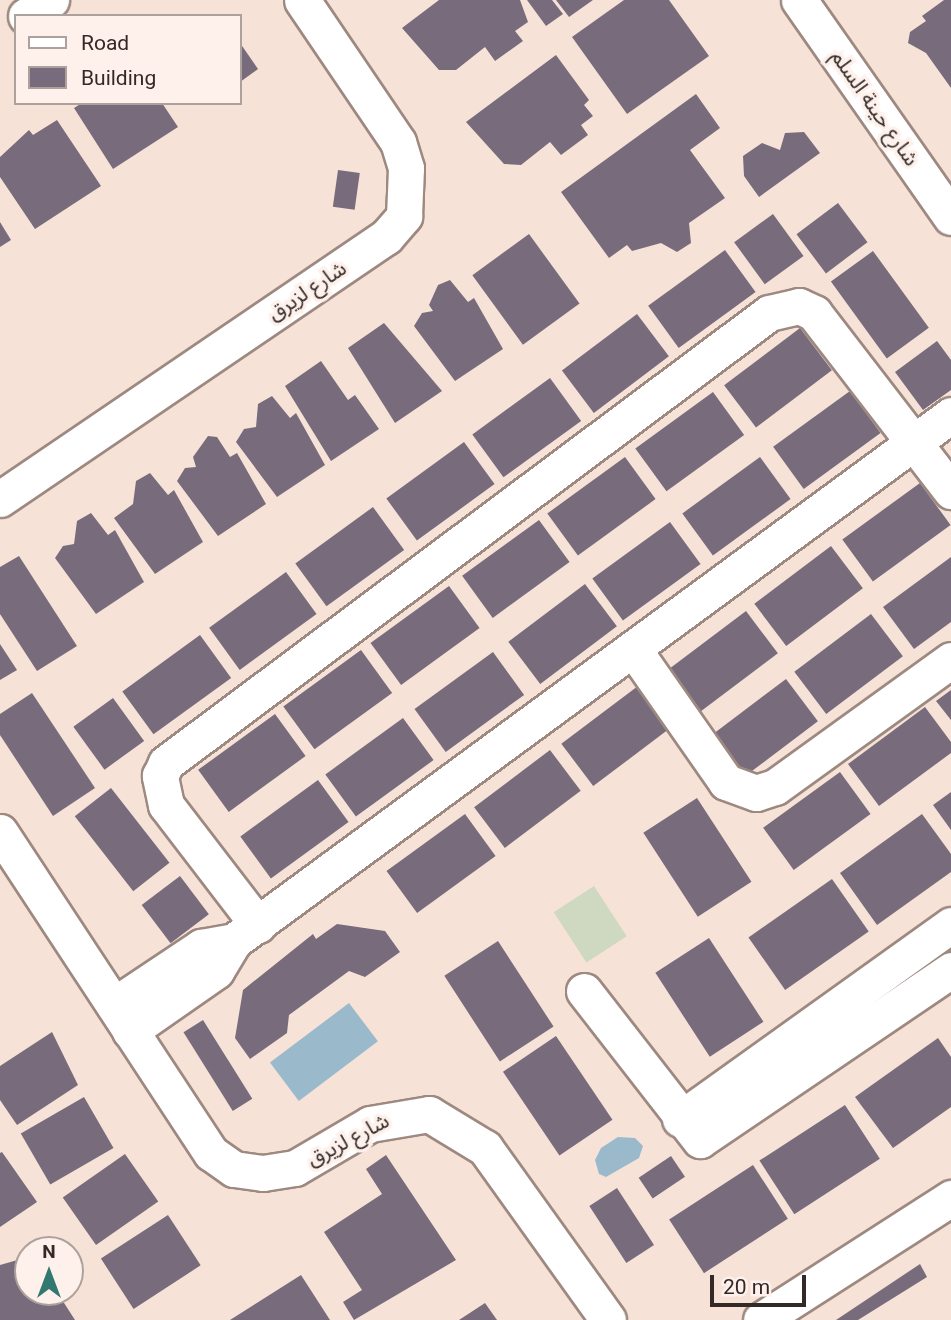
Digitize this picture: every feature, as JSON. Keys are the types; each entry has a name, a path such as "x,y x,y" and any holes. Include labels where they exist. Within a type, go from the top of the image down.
{"street":[{"path":"29,14 51,0"},
{"name":"شارع لزيرق","path":"0,499 386,237 404,216 406,168 398,142 302,0"},
{"name":"شارع حينة السلم","path":"799,0 951,217"},
{"path":"246,933 166,805 160,776 166,763 769,313 799,306 814,313 951,491"},
{"path":"122,1018 216,971 246,933 951,415"},
{"path":"634,650 726,782 756,793 775,787 951,660"},
{"name":"شارع لزيرق","path":"0,832 211,1153 234,1169 263,1173 295,1168 397,1115 429,1114 461,1128 485,1148 608,1320"},
{"path":"690,1130 951,925"},
{"path":"690,1130 951,970"},
{"path":"584,991 690,1130"},
{"path":"761,1320 951,1198"}],"green space":[{"path":"594,886 627,936 586,962 554,912"}],"water":[{"path":"349,1003 378,1041 299,1101 270,1063"},
{"path":"618,1137 635,1138 643,1146 639,1158 606,1177 599,1174 595,1160 601,1148"}],"building":[{"path":"439,0 520,0 528,22 515,31 523,41 495,61 485,47 456,70 439,70 402,28"},
{"path":"527,0 552,0 563,14 546,26"},
{"path":"556,0 593,0 569,17"},
{"path":"624,0 669,0 709,56 627,114 572,37"},
{"path":"944,0 951,0 951,88 926,53 908,43 910,32 926,21 922,16"},
{"path":"242,46 258,69 242,81"},
{"path":"556,55 589,100 584,105 593,116 581,125 588,135 561,155 550,142 521,165 504,164 466,122"},
{"path":"696,94 720,128 690,150 725,198 689,223 691,243 677,252 661,243 632,251 627,245 609,258 561,192"},
{"path":"79,105 163,105 178,127 113,169 74,108"},
{"path":"57,120 101,186 35,229 0,177 0,157 29,130 33,135"},
{"path":"804,132 820,153 759,197 744,176 743,156 762,143 780,150 785,133"},
{"path":"338,170 360,173 355,210 333,207"},
{"path":"838,203 867,242 826,273 796,234"},
{"path":"773,214 804,256 765,284 734,242"},
{"path":"0,222 11,240 0,247"},
{"path":"529,234 580,304 523,345 472,275"},
{"path":"725,250 756,292 679,348 648,306"},
{"path":"873,251 929,328 887,358 831,282"},
{"path":"450,280 468,302 474,298 503,349 455,381 414,326 422,313 433,311 429,305 438,285"},
{"path":"637,314 669,356 594,413 562,371"},
{"path":"384,323 442,391 395,423 348,348"},
{"path":"800,328 832,370 756,428 724,385"},
{"path":"937,341 951,360 951,390 923,410 895,372"},
{"path":"321,361 348,400 355,395 379,429 331,461 285,386"},
{"path":"550,378 581,421 503,477 472,434"},
{"path":"850,391 881,433 804,489 773,447"},
{"path":"713,392 744,435 666,491 635,448"},
{"path":"272,396 290,418 296,413 325,465 277,497 236,442 244,429 256,427 258,404"},
{"path":"208,436 217,437 230,457 237,453 266,504 218,536 177,481 185,468 196,467 193,457"},
{"path":"464,442 495,484 417,540 386,498"},
{"path":"625,457 656,499 578,555 547,513"},
{"path":"760,457 791,499 713,555 682,513"},
{"path":"150,473 168,495 174,490 203,542 155,574 114,518 133,504 136,481"},
{"path":"920,483 951,525 873,581 842,539"},
{"path":"373,507 404,550 326,606 295,563"},
{"path":"91,513 108,535 115,530 144,582 96,614 55,558 63,546 74,544 77,521"},
{"path":"539,520 570,562 493,618 462,576"},
{"path":"670,522 701,564 623,620 592,578"},
{"path":"831,546 863,588 786,646 754,604"},
{"path":"19,556 77,646 37,671 0,614 0,567"},
{"path":"951,557 951,622 914,649 883,607"},
{"path":"286,572 317,614 240,670 209,628"},
{"path":"585,584 617,626 540,684 508,642"},
{"path":"449,586 480,628 401,685 371,643"},
{"path":"746,611 778,653 701,711 669,669"},
{"path":"871,614 903,656 826,714 794,672"},
{"path":"200,635 231,678 153,734 122,691"},
{"path":"0,644 17,670 0,680"},
{"path":"361,650 392,693 314,749 283,706"},
{"path":"493,652 524,695 446,752 415,709"},
{"path":"786,679 818,721 742,779 710,736"},
{"path":"638,686 670,728 593,786 561,744"},
{"path":"951,690 951,720 936,701"},
{"path":"32,693 95,788 53,816 0,735 0,714"},
{"path":"113,698 144,741 105,770 73,727"},
{"path":"925,707 951,742 951,753 879,806 848,764"},
{"path":"275,714 306,756 229,812 198,770"},
{"path":"403,718 434,760 356,816 325,774"},
{"path":"550,750 581,791 505,848 474,807"},
{"path":"840,772 871,814 794,870 763,828"},
{"path":"318,780 349,822 271,878 240,836"},
{"path":"111,788 169,863 133,891 75,816"},
{"path":"951,792 951,830 933,805"},
{"path":"697,798 751,882 698,917 643,833"},
{"path":"465,814 496,856 417,913 387,871"},
{"path":"922,814 951,854 951,872 877,925 840,873"},
{"path":"180,876 209,914 171,943 142,905"},
{"path":"832,879 869,931 785,990 748,938"},
{"path":"337,924 385,931 400,952 365,977 349,971 289,1015 287,1033 250,1059 235,1038 243,990 313,934 316,939"},
{"path":"709,938 763,1022 710,1057 655,973"},
{"path":"498,941 554,1027 500,1061 444,976"},
{"path":"203,1020 252,1099 233,1111 183,1032"},
{"path":"52,1032 78,1085 17,1125 0,1100 0,1066"},
{"path":"556,1036 612,1120 559,1156 503,1072"},
{"path":"938,1038 951,1057 951,1107 893,1148 855,1097"},
{"path":"84,1097 114,1148 50,1185 21,1134"},
{"path":"845,1105 880,1159 794,1214 759,1161"},
{"path":"2,1152 37,1202 0,1227 0,1153"},
{"path":"125,1154 158,1202 96,1245 63,1198"},
{"path":"386,1155 456,1260 354,1320 343,1302 362,1290 324,1232 382,1194 366,1169"},
{"path":"671,1156 685,1177 653,1199 639,1178"},
{"path":"753,1165 788,1219 704,1273 669,1219"},
{"path":"617,1188 654,1245 626,1263 589,1206"},
{"path":"168,1215 201,1265 134,1309 101,1259"},
{"path":"14,1261 14,1306 66,1306 75,1320 0,1320 0,1265"},
{"path":"920,1264 927,1277 858,1320 836,1320"},
{"path":"301,1275 330,1320 230,1320"},
{"path":"485,1303 497,1320 459,1320"}]}
